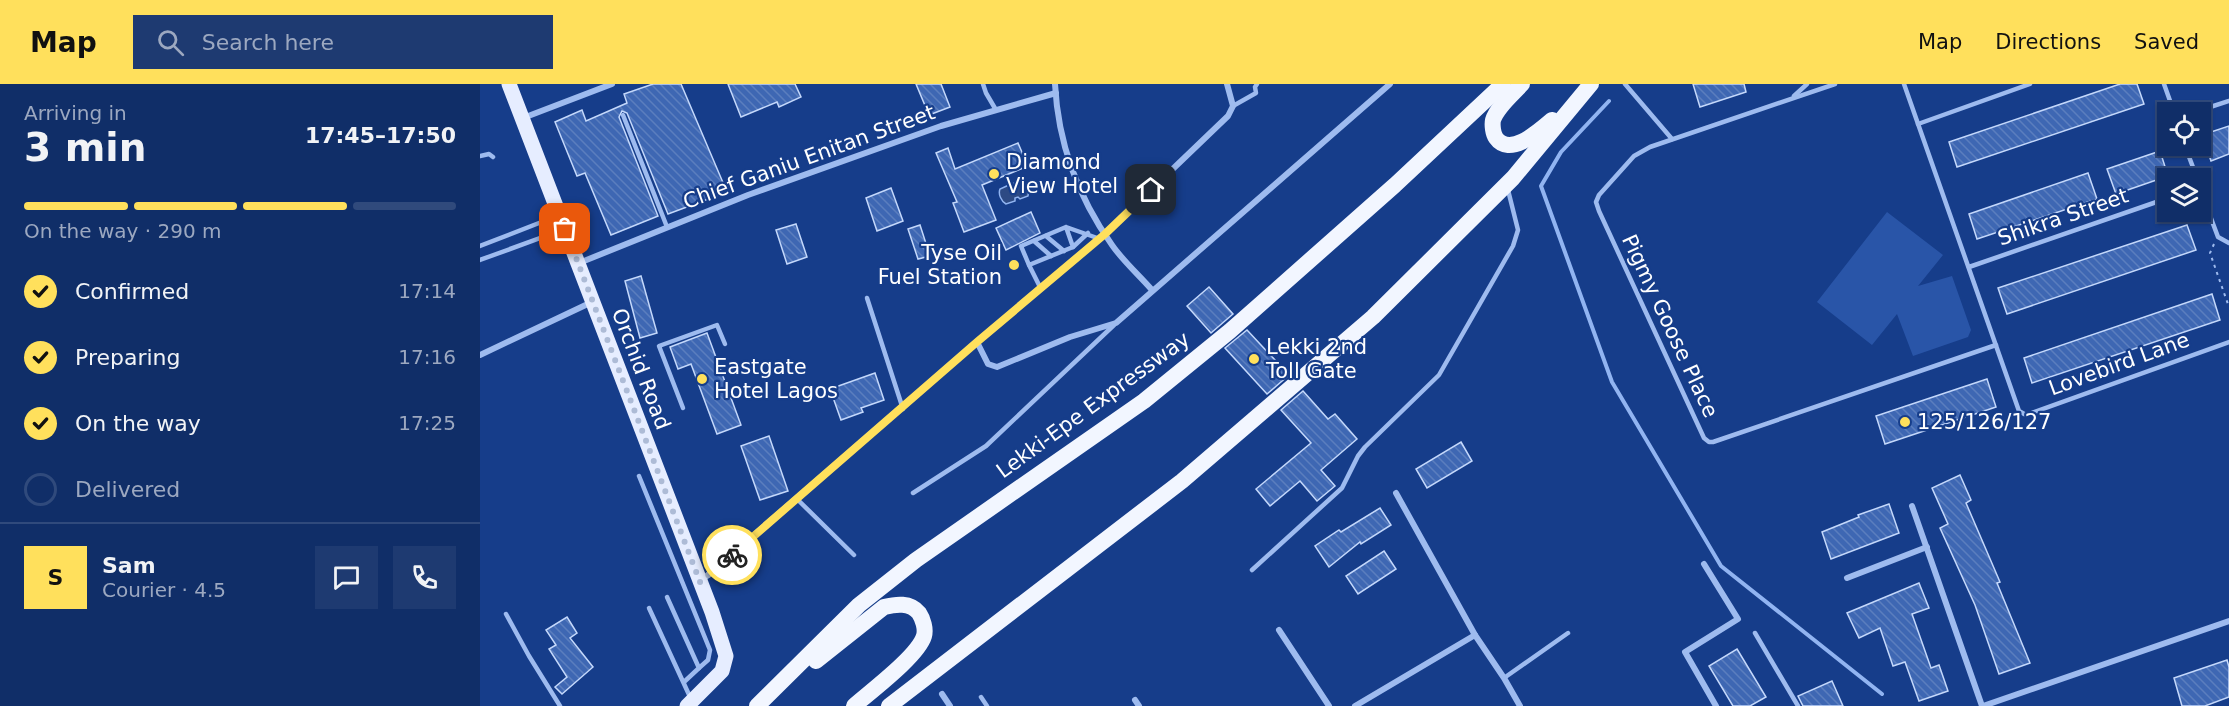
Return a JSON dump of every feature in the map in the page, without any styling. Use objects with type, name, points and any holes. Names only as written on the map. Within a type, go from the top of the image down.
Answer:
[{"type":"highway","name":"Lekki-Epe Expressway","points":[[759,704],[860,605],[916,560],[1144,401],[1230,331],[1395,185],[1503,84]]},
{"type":"highway","points":[[1522,84],[1501,107],[1493,120],[1493,132],[1496,139],[1503,144],[1512,145],[1523,141],[1586,90]]},
{"type":"highway","points":[[898,703],[1182,481],[1373,316],[1507,184],[1586,90]]},
{"type":"highway","points":[[759,704],[884,607],[896,604],[908,606],[918,612],[924,623],[925,634],[921,643],[903,663],[854,706]]},
{"type":"main road","name":"Orchid Road","points":[[509,84],[700,582],[726,656],[722,671],[689,704]]},
{"type":"street","points":[[522,119],[612,84]]},
{"type":"street","points":[[1055,84],[1065,151],[1089,210],[1103,236],[1152,290]]},
{"type":"street","points":[[700,582],[1103,236],[1228,116],[1233,106],[1227,84]]},
{"type":"street","points":[[977,342],[988,364],[997,367],[1070,337],[1116,323],[1390,84]]},
{"type":"street","name":"Chief Ganiu Enitan Street","points":[[578,263],[748,195],[941,126],[1056,93]]},
{"type":"street","points":[[480,355],[592,301]]},
{"type":"street","points":[[1396,493],[1475,635],[1520,706]]},
{"type":"street","points":[[1912,506],[1982,706],[2229,621]]},
{"type":"street","points":[[1847,578],[1927,547]]},
{"type":"street","points":[[1704,564],[1738,619],[1685,652],[1716,706]]},
{"type":"street","points":[[1279,630],[1329,706]]},
{"type":"street","points":[[1355,706],[1475,635]]},
{"type":"street","points":[[942,694],[950,706]]},
{"type":"lane","points":[[983,84],[996,110]]},
{"type":"lane","points":[[1233,106],[1256,93],[1257,84]]},
{"type":"lane","points":[[1625,84],[1672,139],[1835,84]]},
{"type":"lane","points":[[1792,98],[1807,84]]},
{"type":"lane","name":"Lovebird Lane","points":[[1904,84],[2019,411],[2026,414],[2229,342]]},
{"type":"lane","points":[[1918,124],[2030,84]]},
{"type":"lane","points":[[2164,84],[2170,102]]},
{"type":"lane","points":[[2211,107],[2229,101]]},
{"type":"lane","points":[[623,115],[668,227]]},
{"type":"lane","name":"Pigmy Goose Place","points":[[1672,139],[1634,156],[1599,195],[1596,202],[1704,438],[1709,442],[1996,345]]},
{"type":"lane","points":[[480,156],[489,154],[493,157]]},
{"type":"lane","points":[[1252,570],[1342,488],[1365,447],[1438,375],[1514,246],[1518,231],[1507,184]]},
{"type":"lane","name":"Shikra Street","points":[[1969,267],[2157,202]]},
{"type":"lane","points":[[2211,218],[2218,237],[2229,243]]},
{"type":"lane","points":[[480,246],[522,229],[562,222]]},
{"type":"lane","points":[[480,260],[527,243],[562,222]]},
{"type":"lane","points":[[1041,289],[1021,246],[1066,227],[1103,236]]},
{"type":"lane","points":[[1066,227],[1073,247]]},
{"type":"lane","points":[[522,229],[527,243]]},
{"type":"lane","points":[[1029,266],[1073,247],[1088,233]]},
{"type":"lane","points":[[1046,236],[1064,250]]},
{"type":"lane","points":[[1034,241],[1051,256]]},
{"type":"lane","points":[[490,242],[495,254]]},
{"type":"lane","points":[[867,298],[903,409]]},
{"type":"lane","points":[[913,493],[986,446],[1116,323]]},
{"type":"lane","points":[[684,408],[659,346],[717,325],[725,344]]},
{"type":"lane","points":[[639,476],[710,650],[708,660],[684,682]]},
{"type":"lane","points":[[797,499],[854,555]]},
{"type":"lane","points":[[667,597],[699,668]]},
{"type":"lane","points":[[649,608],[684,682],[689,704]]},
{"type":"lane","points":[[506,614],[560,706]]},
{"type":"lane","points":[[1504,678],[1568,633]]},
{"type":"lane","points":[[1755,633],[1798,706]]},
{"type":"lane","points":[[981,697],[987,706]]},
{"type":"path","points":[[2218,237],[2210,253],[2229,307]]},
{"type":"shaded area","points":[[1022,180],[1027,187],[1028,196],[1015,198],[1015,201],[1006,204],[1000,197],[1000,189],[1009,185],[1014,186],[1014,183]]},
{"type":"shaded area","points":[[1887,212],[1943,255],[1918,286],[1952,276],[1971,330],[1968,337],[1913,356],[1897,314],[1872,345],[1817,302]]},
{"type":"building","points":[[653,84],[681,84],[727,192],[668,214],[627,113],[622,111],[619,117],[658,216],[611,235],[585,173],[577,176],[555,122],[582,110],[586,121],[627,103],[624,94]]},
{"type":"building","points":[[728,84],[795,84],[801,97],[779,107],[777,102],[741,117]]},
{"type":"building","points":[[916,84],[941,84],[950,107],[929,115]]},
{"type":"building","points":[[1693,84],[1744,84],[1746,92],[1700,107]]},
{"type":"building","points":[[2120,84],[2137,84],[2144,104],[1957,167],[1949,142]]},
{"type":"building","points":[[2229,126],[2229,154],[2211,161],[2209,156],[2211,132]]},
{"type":"building","points":[[1018,143],[1028,166],[982,185],[996,220],[964,232],[953,203],[957,202],[936,153],[948,148],[955,169]]},
{"type":"building","points":[[2157,152],[2157,156],[2162,156],[2165,168],[2157,168],[2157,180],[2116,194],[2107,169]]},
{"type":"building","points":[[2088,173],[2097,199],[1977,239],[1969,214]]},
{"type":"building","points":[[891,188],[903,221],[877,231],[866,198]]},
{"type":"building","points":[[1031,212],[1040,233],[1006,250],[996,228]]},
{"type":"building","points":[[796,224],[807,257],[787,264],[776,230]]},
{"type":"building","points":[[920,225],[930,256],[918,259],[908,229]]},
{"type":"building","points":[[2187,225],[2196,250],[2007,314],[1998,288]]},
{"type":"building","points":[[641,276],[657,333],[640,338],[625,281]]},
{"type":"building","points":[[1209,287],[1233,314],[1211,333],[1187,306]]},
{"type":"building","points":[[2212,294],[2220,320],[2032,383],[2024,358]]},
{"type":"building","points":[[1247,330],[1289,375],[1267,394],[1225,348]]},
{"type":"building","points":[[707,333],[741,425],[717,434],[691,364],[678,369],[670,347]]},
{"type":"building","points":[[875,373],[884,400],[861,408],[863,412],[841,420],[830,389]]},
{"type":"building","points":[[1987,379],[1996,407],[1885,444],[1876,416]]},
{"type":"building","points":[[1303,391],[1328,419],[1335,414],[1357,439],[1321,470],[1335,486],[1317,501],[1300,481],[1270,506],[1256,489],[1311,443],[1281,410]]},
{"type":"building","points":[[769,436],[788,491],[760,500],[741,446]]},
{"type":"building","points":[[1461,442],[1472,461],[1427,488],[1416,469]]},
{"type":"building","points":[[1960,475],[1971,500],[1966,503],[2000,582],[1997,583],[2030,663],[1999,674],[1975,605],[1940,528],[1948,524],[1932,488]]},
{"type":"building","points":[[1889,504],[1899,533],[1831,559],[1822,532],[1859,517],[1858,515]]},
{"type":"building","points":[[1380,508],[1391,525],[1361,544],[1360,542],[1329,567],[1315,546]]},
{"type":"building","points":[[1384,551],[1396,569],[1358,594],[1346,576]]},
{"type":"building","points":[[1919,583],[1929,608],[1912,614],[1931,668],[1939,665],[1948,691],[1919,701],[1905,662],[1893,666],[1880,628],[1859,638],[1847,613]]},
{"type":"building","points":[[567,617],[577,633],[570,638],[593,667],[562,694],[555,687],[567,677],[549,649],[556,645],[546,630]]},
{"type":"building","points":[[1737,649],[1766,697],[1750,706],[1733,706],[1709,666]]},
{"type":"building","points":[[2227,660],[2229,697],[2205,706],[2182,706],[2174,678]]},
{"type":"building","points":[[1832,681],[1843,706],[1803,706],[1798,696]]},
{"type":"waterway","points":[[1609,101],[1561,152],[1541,186],[1612,382],[1721,566],[1882,694]]},
{"type":"way so far","points":[[565,229],[700,582],[732,555]]},
{"type":"place","name":"Diamond View Hotel","points":[[994,174]]},
{"type":"place","name":"Tyse Oil Fuel Station","points":[[1014,265]]},
{"type":"place","name":"Lekki 2nd Toll Gate","points":[[1254,359]]},
{"type":"place","name":"Eastgate Hotel Lagos","points":[[702,379]]},
{"type":"place","name":"125/126/127","points":[[1905,422]]},
{"type":"route","points":[[732,555],[1105,234],[1151,190]]}]
